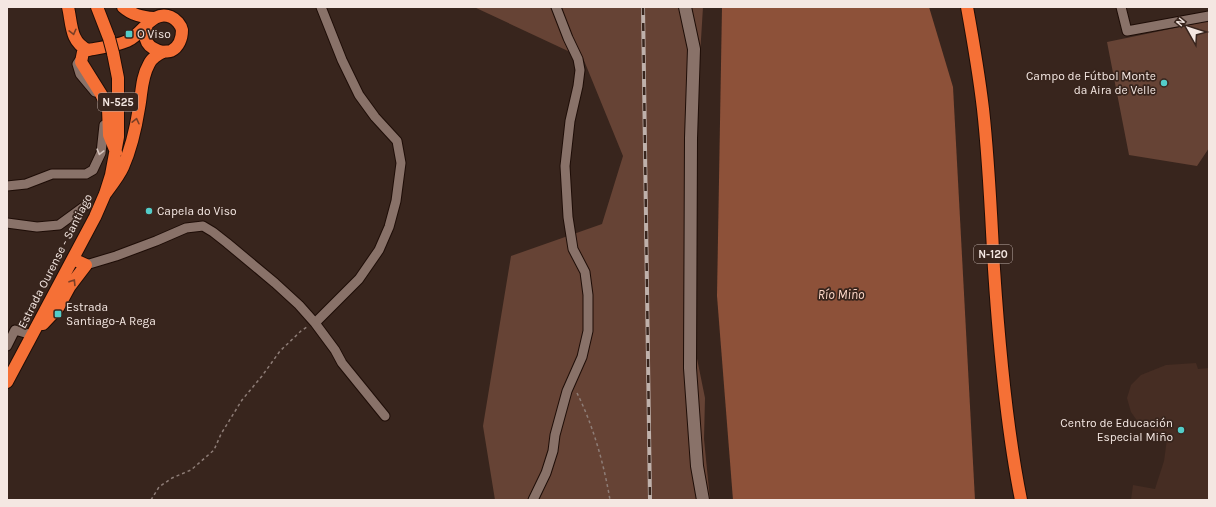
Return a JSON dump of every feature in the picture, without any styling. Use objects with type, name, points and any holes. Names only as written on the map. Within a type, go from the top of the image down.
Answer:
[{"type":"highway","points":[[68,7],[72,31],[76,42],[85,51]]},
{"type":"highway","name":"Estrada Ourense - Santiago","points":[[7,380],[74,259],[95,217],[111,175],[118,137],[118,78],[109,38],[97,7]]},
{"type":"highway","points":[[124,7],[136,15],[144,17],[163,15],[170,16],[176,20],[181,27],[182,36],[178,45],[172,51],[163,52],[154,50],[151,47],[140,43],[128,41]]},
{"type":"highway","name":"N-120","points":[[967,7],[983,108],[1003,379],[1015,471],[1021,500]]},
{"type":"highway","points":[[85,51],[128,41],[138,34],[155,16]]},
{"type":"highway","points":[[151,47],[146,40],[145,31],[155,16]]},
{"type":"highway","points":[[85,51],[81,62],[108,108],[110,135],[116,152]]},
{"type":"highway","points":[[105,194],[123,168],[139,108],[146,70],[150,62],[163,52]]},
{"type":"highway","points":[[32,335],[58,308],[70,286],[86,265],[74,259]]},
{"type":"street","points":[[314,323],[359,279],[379,250],[389,227],[396,201],[401,163],[397,141],[375,117],[359,95],[342,60],[320,7]]},
{"type":"street","points":[[533,500],[546,473],[553,452],[555,435],[567,391],[582,357],[588,332],[588,295],[585,272],[573,249],[568,217],[565,166],[570,121],[580,70],[578,59],[556,7]]},
{"type":"street","points":[[685,7],[694,49],[691,138],[690,368],[697,466],[702,500]]},
{"type":"street","points":[[1121,7],[1127,31],[1209,16]]},
{"type":"street","points":[[7,186],[26,184],[52,174],[86,174],[93,170],[101,153],[104,118],[102,104],[99,97],[80,74],[77,64],[85,51]]},
{"type":"street","points":[[7,224],[37,227],[59,225],[85,206]]},
{"type":"street","points":[[86,265],[116,256],[186,228],[202,226],[213,232],[227,243],[299,305],[335,350],[342,363],[385,416]]},
{"type":"street","points":[[7,346],[15,330],[32,335]]},
{"type":"path","points":[[151,500],[159,487],[172,478],[191,470],[214,450],[221,434],[242,400],[280,351],[301,331],[314,323]]},
{"type":"path","points":[[571,382],[585,410],[608,486],[610,500]]},
{"type":"shaded area","points":[[474,7],[703,7],[685,299],[705,398],[704,439],[710,500],[495,500],[483,426],[511,256],[602,224],[623,156],[583,58]]},
{"type":"shaded area","name":"Campo de Fútbol Monte da Aira de Velle","points":[[1209,21],[1209,148],[1197,166],[1129,155],[1107,42]]},
{"type":"shaded area","name":"Centro de Educación Especial Miño","points":[[1196,363],[1198,369],[1209,368],[1209,500],[1131,500],[1133,485],[1155,489],[1164,461],[1167,439],[1138,422],[1131,412],[1127,398],[1131,385],[1141,375],[1166,365]]},
{"type":"water","name":"Río Miño","points":[[722,7],[929,7],[953,87],[975,500],[733,500],[717,296]]},
{"type":"railway","points":[[643,7],[650,500]]},
{"type":"place","name":"O Viso","points":[[129,34]]},
{"type":"place","name":"Campo de Fútbol Monte da Aira de Velle","points":[[1164,83]]},
{"type":"place","name":"Capela do Viso","points":[[149,211]]},
{"type":"place","name":"Estrada Santiago-A Rega","points":[[58,314]]},
{"type":"place","name":"Centro de Educación Especial Miño","points":[[1181,430]]}]
